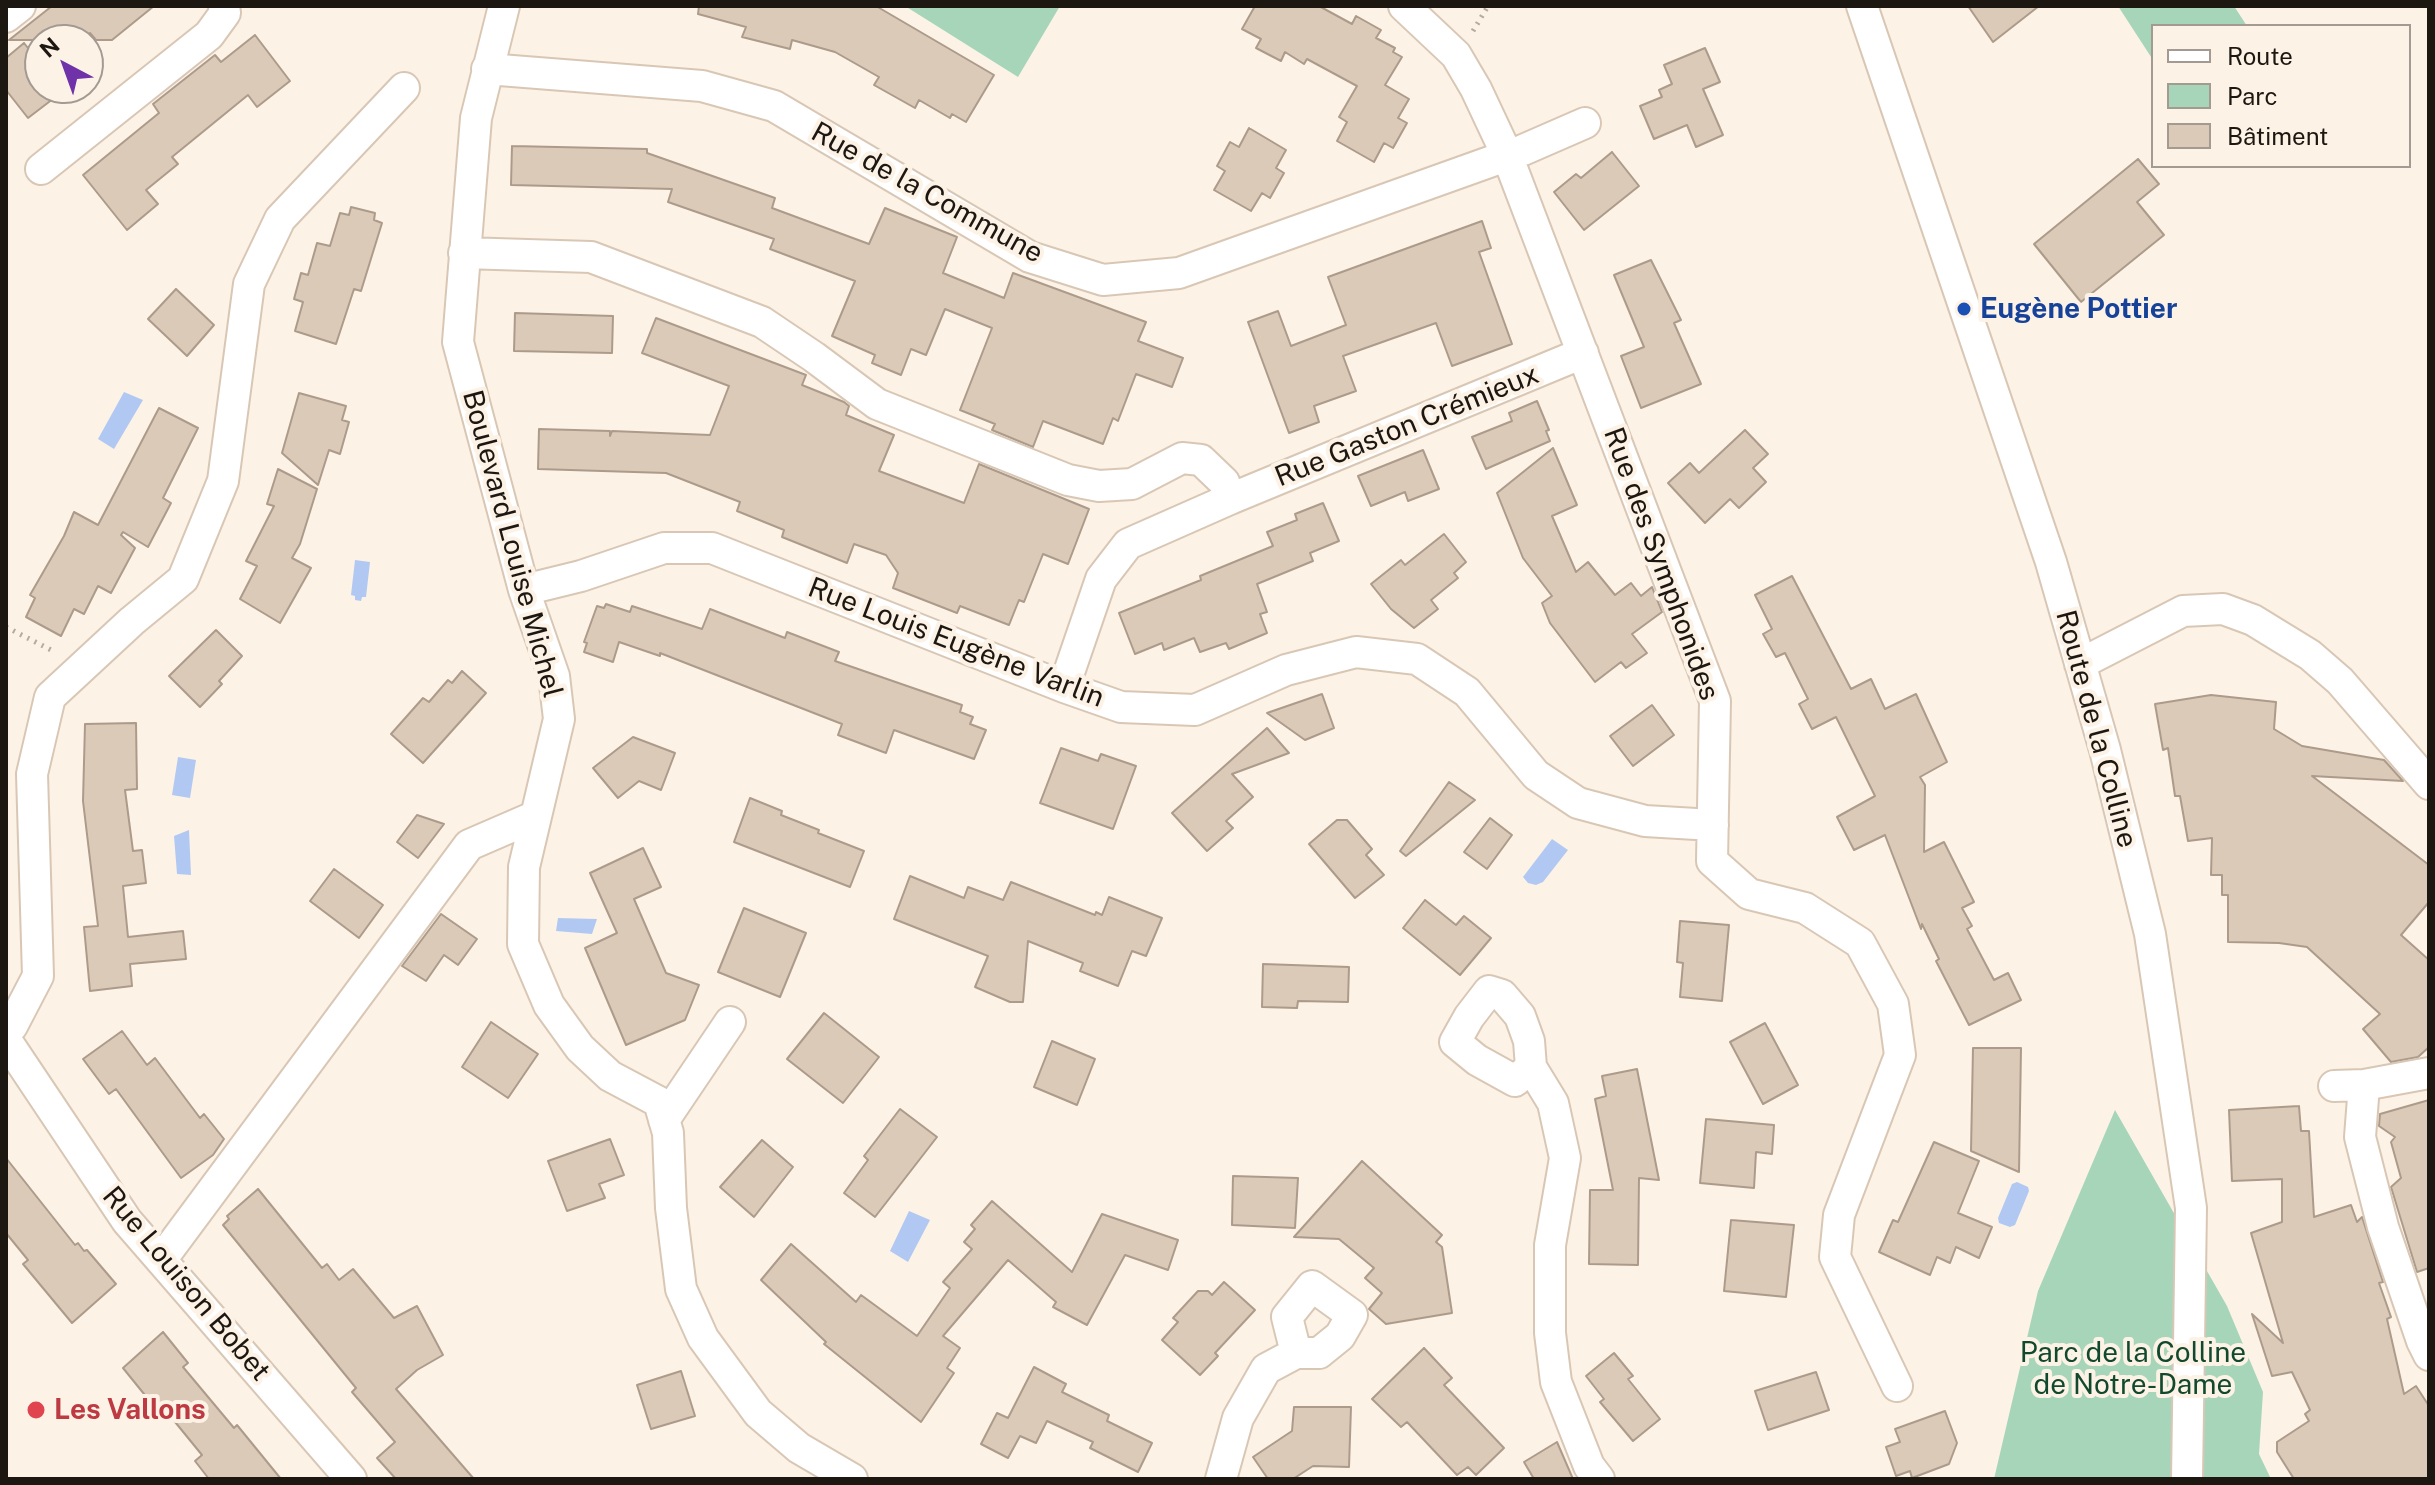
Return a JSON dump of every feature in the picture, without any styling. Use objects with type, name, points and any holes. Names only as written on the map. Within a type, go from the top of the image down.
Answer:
[{"type":"street","points":[[6,17],[20,6]]},
{"type":"street","points":[[41,169],[209,35],[225,13],[224,6]]},
{"type":"street","name":"Boulevard Louise Michel","points":[[504,6],[476,118],[458,342],[524,590],[554,676],[559,719],[524,867],[523,944],[549,1005],[580,1048],[610,1076],[659,1102],[664,1120]]},
{"type":"street","name":"Rue des Symphonides","points":[[1404,6],[1456,55],[1507,155],[1715,701],[1712,861],[1749,894],[1805,908],[1860,943],[1893,1004],[1900,1055],[1839,1215],[1835,1257],[1897,1386]]},
{"type":"street","name":"Route de la Colline","points":[[1862,6],[2051,562],[2105,750],[2150,934],[2191,1208],[2187,1479]]},
{"type":"street","name":"Rue de la Commune","points":[[487,69],[702,86],[774,106],[1030,257],[1103,280],[1179,273],[1507,155],[1585,123]]},
{"type":"street","points":[[6,1030],[12,1026],[38,976],[32,774],[50,697],[183,579],[223,481],[249,284],[280,219],[404,88]]},
{"type":"street","points":[[464,253],[591,257],[762,322],[877,404],[1068,480],[1099,486],[1132,484],[1182,458],[1201,460],[1224,482],[1230,499]]},
{"type":"street","name":"Rue Gaston Crémieux","points":[[1064,687],[1101,579],[1128,544],[1583,353]]},
{"type":"street","name":"Rue Louis Eugène Varlin","points":[[524,590],[581,576],[664,548],[712,548],[1121,707],[1195,710],[1286,670],[1356,652],[1417,659],[1467,692],[1536,775],[1578,803],[1645,821],[1713,825]]},
{"type":"street","points":[[2080,664],[2183,611],[2223,609],[2253,620],[2310,655],[2340,681],[2429,784]]},
{"type":"street","points":[[161,1260],[469,845],[536,816]]},
{"type":"street","points":[[730,1022],[664,1120],[668,1133],[671,1208],[681,1289],[703,1338],[758,1413],[799,1448],[852,1479]]},
{"type":"street","name":"Rue Louison Bobet","points":[[6,1040],[127,1221],[351,1479]]},
{"type":"street","points":[[1531,1067],[1553,1103],[1565,1158],[1550,1245],[1548,1294],[1556,1382],[1589,1466],[1599,1479]]},
{"type":"street","points":[[2429,1073],[2378,1085],[2349,1086],[2383,1227],[2429,1355]]},
{"type":"street","points":[[1221,1479],[1238,1418],[1266,1369],[1296,1353]]},
{"type":"path","points":[[6,627],[81,668]]},
{"type":"green space","points":[[905,6],[1060,6],[1018,77]]},
{"type":"green space","points":[[2118,6],[2234,6],[2246,24],[2151,24],[2151,57]]},
{"type":"green space","name":"Parc de la Colline de Notre-Dame","points":[[2115,1110],[2227,1306],[2263,1392],[2259,1454],[2271,1479],[1994,1479],[2038,1291]]},
{"type":"water","points":[[124,392],[143,400],[114,449],[98,439]]},
{"type":"water","points":[[355,560],[370,562],[366,597],[362,597],[361,601],[351,595]]},
{"type":"water","points":[[178,757],[196,760],[190,798],[172,795]]},
{"type":"water","points":[[189,830],[191,875],[177,874],[174,836]]},
{"type":"water","points":[[1552,839],[1568,850],[1543,882],[1536,885],[1528,883],[1523,877]]},
{"type":"water","points":[[558,918],[597,919],[592,934],[556,931]]},
{"type":"water","points":[[2017,1182],[2028,1187],[2029,1191],[2015,1225],[2010,1227],[1999,1223],[1998,1218],[2012,1184]]},
{"type":"water","points":[[909,1211],[930,1220],[908,1262],[890,1251]]},
{"type":"building","points":[[52,6],[154,6],[112,40],[104,40],[104,24],[29,24]]},
{"type":"building","points":[[699,6],[876,6],[994,75],[966,122],[952,114],[950,118],[919,100],[915,108],[874,85],[879,77],[835,52],[792,40],[790,49],[742,37],[746,27],[698,14]]},
{"type":"building","points":[[1255,6],[1319,6],[1352,24],[1356,16],[1381,30],[1376,38],[1395,48],[1393,52],[1402,57],[1385,85],[1409,99],[1398,118],[1407,123],[1393,148],[1384,143],[1374,162],[1337,141],[1347,122],[1339,117],[1357,86],[1307,59],[1304,64],[1285,52],[1281,61],[1256,48],[1261,39],[1242,29]]},
{"type":"building","points":[[1968,6],[2039,6],[1993,42]]},
{"type":"building","points":[[24,28],[24,40],[9,40]]},
{"type":"building","points":[[255,35],[290,81],[257,107],[248,95],[172,157],[178,164],[146,190],[158,204],[127,230],[83,175],[159,113],[153,104],[215,55],[221,62]]},
{"type":"building","points":[[24,43],[24,104],[46,104],[28,118],[6,90],[6,58]]},
{"type":"building","points":[[1705,48],[1720,82],[1703,89],[1723,135],[1696,147],[1687,125],[1654,139],[1640,106],[1662,97],[1659,90],[1672,84],[1664,65]]},
{"type":"building","points":[[1249,128],[1286,150],[1276,168],[1284,173],[1270,198],[1262,193],[1251,211],[1214,190],[1225,171],[1217,166],[1230,142],[1239,147]]},
{"type":"building","points":[[512,146],[647,149],[647,153],[775,198],[772,208],[869,244],[885,208],[957,237],[943,273],[1004,298],[1013,273],[1146,322],[1138,341],[1183,358],[1172,387],[1136,374],[1118,421],[1113,418],[1103,444],[1043,421],[1033,447],[992,430],[995,424],[960,410],[992,328],[945,309],[926,355],[911,349],[901,375],[872,363],[875,355],[832,336],[855,281],[770,249],[774,239],[668,202],[672,189],[511,185]]},
{"type":"building","points":[[1612,152],[1639,186],[1584,230],[1554,192],[1576,174],[1581,178]]},
{"type":"building","points":[[2138,159],[2159,184],[2137,202],[2164,235],[2081,302],[2034,244]]},
{"type":"building","points":[[351,207],[375,213],[374,220],[382,223],[361,291],[354,289],[336,344],[295,331],[303,302],[294,299],[301,273],[308,275],[317,243],[330,246],[340,213],[349,215]]},
{"type":"building","points":[[1482,221],[1491,248],[1479,252],[1512,344],[1452,366],[1436,323],[1343,356],[1356,391],[1314,406],[1319,422],[1289,433],[1248,322],[1278,311],[1291,346],[1346,325],[1328,277]]},
{"type":"building","points":[[1651,260],[1681,320],[1674,323],[1701,384],[1641,408],[1621,356],[1644,347],[1614,275]]},
{"type":"building","points":[[176,289],[214,325],[187,356],[148,319]]},
{"type":"building","points":[[515,313],[613,316],[612,353],[514,351]]},
{"type":"building","points":[[656,318],[806,375],[802,385],[844,402],[849,406],[846,415],[894,435],[879,471],[964,503],[979,464],[1089,509],[1068,564],[1043,554],[1024,602],[1019,600],[1009,625],[960,606],[957,613],[893,588],[898,573],[886,555],[854,544],[847,563],[782,537],[784,530],[737,511],[740,502],[666,473],[538,469],[539,429],[610,431],[610,436],[612,431],[710,435],[729,386],[642,353]]},
{"type":"building","points":[[299,393],[346,406],[342,420],[349,422],[340,454],[329,450],[318,485],[282,453]]},
{"type":"building","points":[[1537,401],[1549,430],[1546,431],[1550,441],[1486,469],[1472,437],[1512,421],[1509,413]]},
{"type":"building","points":[[159,408],[198,428],[163,498],[171,503],[148,547],[123,532],[121,535],[135,548],[111,593],[98,586],[84,614],[74,609],[61,636],[26,617],[35,598],[30,595],[64,536],[74,512],[98,525]]},
{"type":"building","points":[[1745,430],[1768,454],[1753,468],[1766,482],[1739,508],[1730,499],[1705,523],[1668,483],[1690,463],[1699,473]]},
{"type":"building","points":[[1553,448],[1577,505],[1552,516],[1576,572],[1588,562],[1615,595],[1631,583],[1641,596],[1652,587],[1662,612],[1632,634],[1647,653],[1626,668],[1621,662],[1595,682],[1550,623],[1542,603],[1552,596],[1523,558],[1497,493]]},
{"type":"building","points":[[1423,450],[1439,489],[1408,501],[1405,492],[1371,506],[1358,476]]},
{"type":"building","points":[[278,469],[317,489],[300,544],[292,558],[311,568],[280,623],[240,599],[257,566],[246,561],[274,506],[267,504]]},
{"type":"building","points":[[1323,503],[1339,541],[1310,553],[1313,561],[1257,584],[1267,612],[1260,614],[1267,633],[1229,649],[1226,643],[1200,652],[1194,638],[1164,650],[1162,643],[1135,654],[1119,613],[1201,580],[1200,576],[1273,546],[1267,532],[1297,520],[1295,514]]},
{"type":"building","points":[[1444,534],[1466,562],[1454,573],[1458,578],[1431,600],[1438,609],[1414,628],[1391,609],[1371,584],[1401,560],[1405,565]]},
{"type":"building","points":[[1792,576],[1851,689],[1871,679],[1885,709],[1916,694],[1947,762],[1920,777],[1925,785],[1924,852],[1944,842],[1974,902],[1962,908],[1972,926],[1967,929],[1994,980],[2008,973],[2021,1000],[1969,1025],[1936,961],[1939,959],[1922,924],[1921,929],[1885,835],[1854,850],[1837,817],[1875,796],[1836,717],[1812,729],[1799,704],[1808,699],[1785,653],[1776,657],[1763,634],[1772,629],[1755,595]]},
{"type":"building","points":[[606,604],[630,612],[632,606],[702,629],[710,609],[785,638],[787,632],[839,652],[835,661],[962,705],[960,712],[973,717],[970,724],[986,730],[974,759],[894,730],[886,753],[838,735],[842,724],[660,653],[660,656],[619,642],[613,662],[584,652],[587,643],[584,642],[597,606],[604,608]]},
{"type":"building","points":[[216,630],[242,656],[200,707],[169,676]]},
{"type":"building","points":[[462,671],[486,693],[423,763],[391,734],[423,698],[429,702],[448,680],[452,683]]},
{"type":"building","points":[[1322,694],[1334,728],[1305,740],[1267,713]]},
{"type":"building","points":[[2211,695],[2276,702],[2274,729],[2302,746],[2384,760],[2403,781],[2312,776],[2429,865],[2429,902],[2401,935],[2429,960],[2429,1047],[2418,1057],[2391,1062],[2363,1029],[2380,1014],[2307,947],[2228,942],[2228,895],[2222,895],[2222,875],[2211,875],[2212,838],[2188,841],[2180,796],[2175,796],[2168,748],[2163,750],[2155,704]]},
{"type":"building","points":[[1652,705],[1674,735],[1633,766],[1610,736]]},
{"type":"building","points":[[136,723],[137,789],[125,790],[133,851],[142,850],[146,883],[123,886],[128,937],[183,931],[186,959],[130,964],[132,986],[90,991],[84,927],[98,926],[83,801],[85,724]]},
{"type":"building","points":[[1267,728],[1289,753],[1232,774],[1253,797],[1226,821],[1233,828],[1207,851],[1172,813]]},
{"type":"building","points":[[633,737],[675,753],[661,790],[639,781],[618,798],[593,768]]},
{"type":"building","points":[[1061,748],[1098,761],[1101,754],[1136,766],[1113,829],[1040,803]]},
{"type":"building","points":[[1449,782],[1475,800],[1406,856],[1400,851]]},
{"type":"building","points":[[750,798],[819,830],[818,833],[864,851],[850,887],[734,842]]},
{"type":"building","points":[[417,815],[444,824],[418,858],[397,842]]},
{"type":"building","points":[[1490,818],[1512,835],[1487,869],[1464,852]]},
{"type":"building","points":[[1337,820],[1347,820],[1372,849],[1366,855],[1384,875],[1355,898],[1309,844]]},
{"type":"building","points":[[643,848],[661,887],[634,899],[666,973],[699,985],[685,1020],[626,1045],[585,948],[617,933],[590,873]]},
{"type":"building","points":[[334,869],[383,905],[359,938],[310,901]]},
{"type":"building","points":[[910,876],[964,898],[968,887],[1003,900],[1011,882],[1095,915],[1096,912],[1102,915],[1109,897],[1162,918],[1146,956],[1132,951],[1118,986],[1080,971],[1083,963],[1028,941],[1023,1002],[1010,1002],[975,987],[988,956],[894,919]]},
{"type":"building","points":[[1425,900],[1456,925],[1464,916],[1491,938],[1460,975],[1403,928]]},
{"type":"building","points":[[744,908],[806,933],[780,997],[718,972]]},
{"type":"building","points":[[441,914],[477,939],[458,965],[444,955],[426,981],[402,966]]},
{"type":"building","points":[[1680,921],[1729,925],[1722,1001],[1680,997],[1683,963],[1677,962]]},
{"type":"building","points":[[1263,964],[1349,967],[1348,1002],[1298,1001],[1297,1008],[1262,1007]]},
{"type":"building","points":[[824,1013],[879,1057],[843,1103],[787,1059]]},
{"type":"building","points":[[491,1022],[538,1054],[508,1098],[462,1067]]},
{"type":"building","points":[[1765,1023],[1798,1085],[1763,1104],[1730,1042]]},
{"type":"building","points":[[122,1031],[147,1065],[155,1058],[200,1118],[204,1114],[224,1139],[213,1155],[181,1178],[116,1089],[109,1094],[83,1059]]},
{"type":"building","points":[[1052,1041],[1095,1059],[1077,1105],[1034,1087]]},
{"type":"building","points":[[1973,1048],[2021,1048],[2019,1172],[1971,1151]]},
{"type":"building","points":[[1637,1069],[1659,1180],[1639,1178],[1638,1265],[1589,1264],[1590,1190],[1613,1190],[1595,1099],[1606,1096],[1602,1076]]},
{"type":"building","points":[[2429,1100],[2429,1268],[2417,1272],[2391,1187],[2401,1178],[2391,1142],[2395,1137],[2379,1126],[2380,1114]]},
{"type":"building","points":[[2299,1106],[2301,1131],[2309,1131],[2314,1217],[2351,1205],[2357,1222],[2362,1217],[2383,1282],[2379,1283],[2391,1317],[2387,1319],[2404,1394],[2416,1386],[2429,1406],[2429,1479],[2294,1479],[2277,1452],[2277,1442],[2309,1421],[2305,1414],[2310,1410],[2292,1372],[2272,1376],[2252,1314],[2283,1343],[2251,1233],[2282,1222],[2282,1179],[2232,1181],[2229,1110]]},
{"type":"building","points":[[900,1109],[937,1137],[875,1217],[844,1193],[868,1160],[864,1156]]},
{"type":"building","points":[[1706,1119],[1774,1125],[1772,1154],[1756,1152],[1754,1188],[1700,1183]]},
{"type":"building","points":[[610,1139],[624,1175],[599,1184],[605,1198],[567,1211],[548,1161]]},
{"type":"building","points":[[762,1140],[793,1167],[754,1217],[720,1187]]},
{"type":"building","points":[[1934,1142],[1979,1161],[1958,1213],[1992,1227],[1979,1258],[1956,1247],[1950,1263],[1937,1257],[1930,1275],[1879,1252],[1893,1220],[1898,1222]]},
{"type":"building","points":[[6,1158],[75,1245],[78,1243],[84,1251],[87,1250],[116,1284],[72,1323],[23,1264],[28,1260],[6,1233]]},
{"type":"building","points":[[1362,1161],[1442,1235],[1436,1242],[1442,1247],[1452,1313],[1386,1324],[1369,1309],[1382,1293],[1365,1278],[1374,1268],[1339,1239],[1294,1237]]},
{"type":"building","points":[[1233,1176],[1298,1178],[1295,1228],[1232,1225]]},
{"type":"building","points":[[258,1189],[322,1268],[327,1264],[339,1280],[353,1269],[394,1318],[417,1306],[443,1355],[417,1370],[396,1389],[474,1479],[396,1479],[377,1458],[395,1442],[352,1392],[356,1388],[223,1225],[229,1219],[227,1216]]},
{"type":"building","points":[[992,1201],[1072,1272],[1102,1214],[1178,1240],[1168,1270],[1125,1255],[1087,1325],[1053,1307],[1056,1302],[1008,1260],[943,1336],[960,1348],[947,1368],[954,1373],[921,1422],[824,1344],[826,1342],[761,1280],[791,1244],[856,1302],[861,1295],[917,1336],[950,1288],[943,1282],[972,1249],[964,1242],[975,1229],[971,1225]]},
{"type":"building","points":[[1731,1220],[1794,1225],[1786,1297],[1724,1291]]},
{"type":"building","points":[[1224,1282],[1255,1310],[1215,1353],[1218,1356],[1200,1375],[1162,1340],[1178,1322],[1173,1318],[1198,1291],[1208,1291],[1212,1295]]},
{"type":"building","points":[[163,1332],[188,1363],[183,1367],[234,1428],[237,1425],[281,1479],[209,1479],[195,1461],[202,1455],[162,1406],[157,1410],[123,1368]]},
{"type":"building","points":[[1424,1348],[1452,1378],[1444,1385],[1504,1448],[1476,1475],[1468,1467],[1457,1475],[1407,1422],[1401,1427],[1372,1399]]},
{"type":"building","points":[[1614,1353],[1633,1376],[1628,1379],[1660,1419],[1633,1441],[1600,1402],[1604,1399],[1586,1376]]},
{"type":"building","points":[[1034,1367],[1066,1384],[1062,1392],[1109,1415],[1107,1421],[1152,1443],[1138,1472],[1090,1448],[1093,1442],[1047,1421],[1036,1443],[1020,1436],[1008,1458],[981,1444],[997,1413],[1008,1418]]},
{"type":"building","points":[[681,1371],[695,1416],[651,1429],[637,1385]]},
{"type":"building","points":[[1816,1372],[1829,1410],[1768,1430],[1755,1391]]},
{"type":"building","points":[[1294,1407],[1351,1407],[1349,1467],[1313,1466],[1293,1479],[1268,1479],[1253,1457],[1292,1431]]},
{"type":"building","points":[[1945,1411],[1957,1443],[1949,1464],[1912,1478],[1910,1471],[1896,1476],[1886,1447],[1900,1442],[1895,1429]]},
{"type":"building","points":[[1557,1442],[1573,1479],[1534,1479],[1524,1462]]},
{"type":"place","name":"Eugène Pottier","points":[[1964,309]]},
{"type":"place","name":"Les Vallons","points":[[36,1410]]}]
